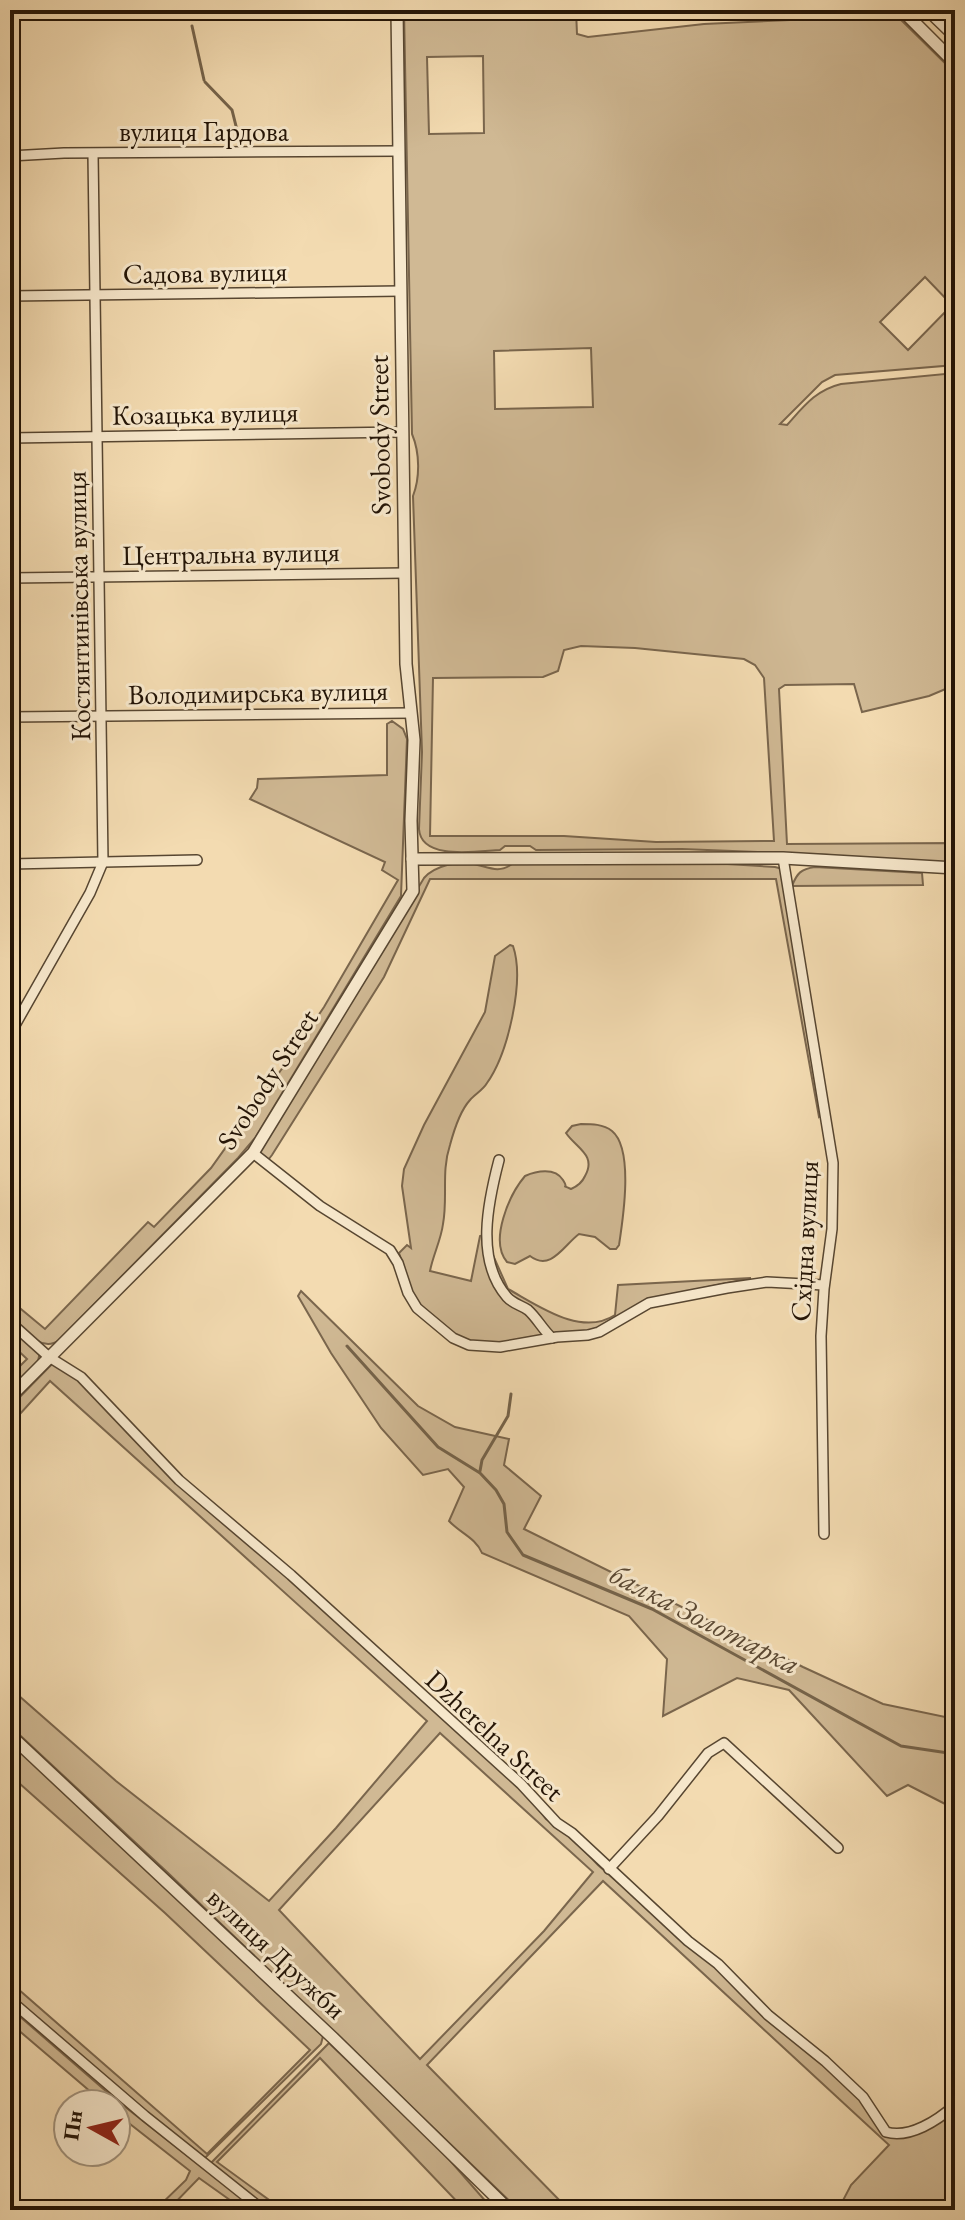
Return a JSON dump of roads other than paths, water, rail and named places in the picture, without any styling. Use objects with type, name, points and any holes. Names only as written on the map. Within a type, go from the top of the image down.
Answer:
[{"type":"street","points":[[101,12],[173,10]]},
{"type":"street","points":[[277,10],[397,11]]},
{"type":"street","points":[[902,10],[955,63]]},
{"type":"street","points":[[928,10],[955,36]]},
{"type":"street","name":"Svobody Street","points":[[10,1397],[253,1153],[413,891],[414,753],[406,664],[397,11]]},
{"type":"street","name":"вулиця Гардова","points":[[10,156],[399,151]]},
{"type":"street","name":"Костянтинівська вулиця","points":[[10,1034],[90,893],[103,862],[93,154]]},
{"type":"street","name":"Садова вулиця","points":[[10,296],[401,291]]},
{"type":"street","name":"Козацька вулиця","points":[[10,438],[402,432]]},
{"type":"street","name":"Центральна вулиця","points":[[10,578],[405,573]]},
{"type":"street","name":"Володимирська вулиця","points":[[10,717],[411,713]]},
{"type":"street","points":[[412,859],[783,858],[955,868]]},
{"type":"street","name":"Східна вулиця","points":[[783,858],[833,1163],[832,1229],[824,1285],[821,1375],[824,1534]]},
{"type":"street","points":[[10,864],[197,860]]},
{"type":"street","points":[[253,1153],[320,1206],[390,1250],[417,1308],[453,1338],[469,1345],[490,1347],[599,1332],[659,1299],[767,1282],[824,1285]]},
{"type":"street","points":[[499,1160],[487,1231],[492,1270],[505,1295],[531,1313],[552,1338]]},
{"type":"street","name":"Dzherelna Street","points":[[10,1322],[49,1357],[81,1377],[179,1480],[291,1575],[505,1769],[557,1823],[572,1833],[688,1941],[718,1964],[768,2015],[835,2070],[863,2097],[886,2132],[898,2134],[938,2120],[955,2105]]},
{"type":"street","name":"вулиця Дружби","points":[[10,1735],[332,2037],[509,2210]]},
{"type":"street","points":[[609,1869],[658,1816],[708,1753],[724,1743],[838,1848]]},
{"type":"street","points":[[10,2000],[145,2116],[263,2210]]},
{"type":"waterway","points":[[192,26],[204,80]]},
{"type":"waterway","points":[[205,82],[232,110],[241,146]]},
{"type":"waterway","name":"балка Золотарка","points":[[347,1346],[438,1447],[480,1473],[496,1490],[504,1504],[507,1532],[523,1555],[652,1609],[901,1746],[955,1754]]},
{"type":"waterway","name":"балка Золотарка","points":[[480,1471],[482,1460],[508,1416],[511,1394]]}]
